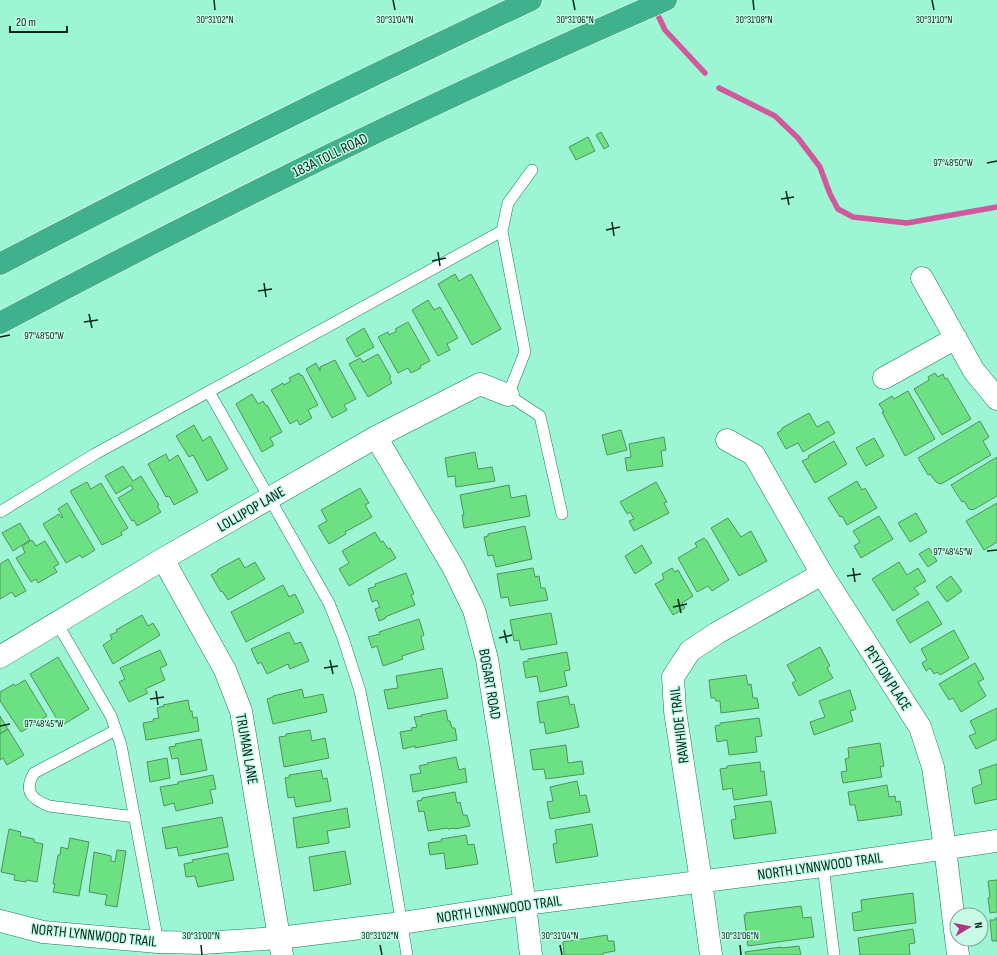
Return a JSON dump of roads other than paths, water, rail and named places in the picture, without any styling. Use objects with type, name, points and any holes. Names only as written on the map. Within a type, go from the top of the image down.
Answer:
[{"type":"highway","points":[[0,264],[411,56],[532,0]]},
{"type":"highway","name":"183A TOLL ROAD","points":[[0,323],[214,212],[372,134],[585,35],[666,0]]},
{"type":"street","points":[[922,278],[974,371],[997,399]]},
{"type":"street","points":[[884,378],[956,338]]},
{"type":"street","name":"LOLLIPOP LANE","points":[[0,657],[163,559],[376,437],[480,384],[508,395]]},
{"type":"street","name":"BOGART ROAD","points":[[376,437],[453,567],[474,610],[487,660],[525,904],[531,955]]},
{"type":"street","name":"PEYTON PLACE","points":[[727,440],[754,455],[822,574],[920,727],[933,767],[945,848],[958,955]]},
{"type":"street","name":"TRUMAN LANE","points":[[163,559],[225,670],[241,711],[281,946]]},
{"type":"street","name":"RAWHIDE TRAIL","points":[[711,955],[675,711],[674,677],[690,651],[717,633],[822,574]]},
{"type":"street","name":"NORTH LYNNWOOD TRAIL","points":[[0,921],[43,932],[158,942],[281,946],[402,923],[525,904],[823,866],[997,841]]},
{"type":"lane","points":[[532,170],[508,203],[502,231],[525,352],[508,395],[540,416],[562,514]]},
{"type":"lane","points":[[0,512],[95,454],[502,231]]},
{"type":"lane","points":[[209,392],[329,603],[344,638],[360,691],[376,771],[407,955]]},
{"type":"lane","points":[[57,622],[111,716],[121,745],[158,942]]},
{"type":"lane","points":[[116,730],[34,774],[29,788],[30,793],[37,801],[49,806],[135,817]]},
{"type":"lane","points":[[823,866],[834,955]]},
{"type":"waterway","points":[[655,9],[665,30],[705,73]]},
{"type":"waterway","points":[[719,88],[775,116],[798,138],[820,167],[830,194],[838,209],[853,217],[907,223],[997,207]]}]
